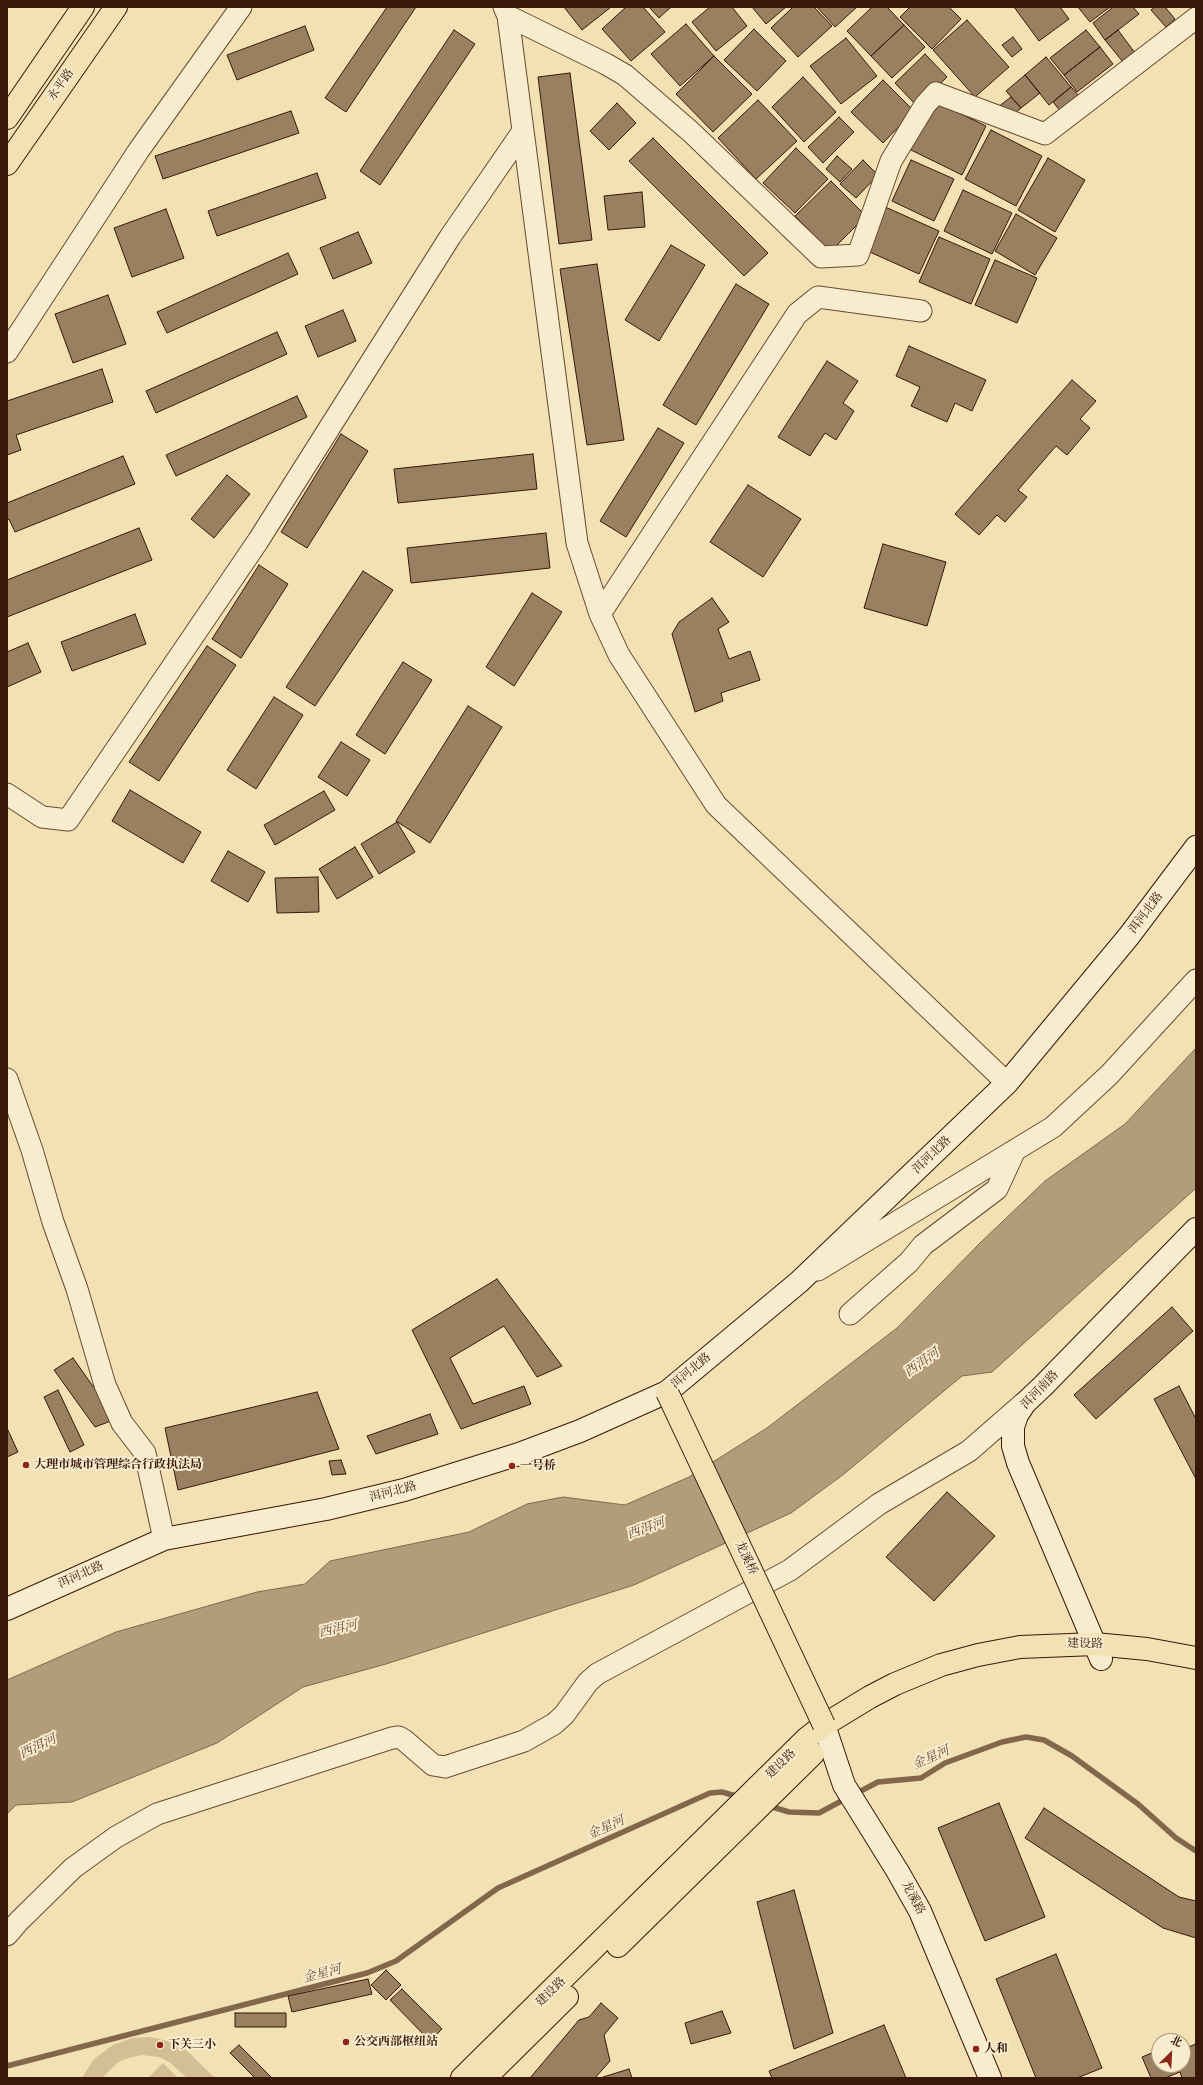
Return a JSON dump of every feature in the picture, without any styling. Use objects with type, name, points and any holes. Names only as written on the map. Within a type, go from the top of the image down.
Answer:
[{"type":"main road","points":[[7,118],[83,7]]},
{"type":"main road","name":"永平路","points":[[7,164],[116,7]]},
{"type":"main road","name":"龙溪桥","points":[[667,1392],[827,1732]]},
{"type":"main road","name":"建设路","points":[[462,2078],[570,1973],[758,1798],[806,1740],[827,1732],[895,1684],[959,1660],[1020,1647],[1067,1643],[1145,1663],[1196,1673]]},
{"type":"main road","name":"建设路","points":[[1098,1651],[1147,1649],[1196,1658]]},
{"type":"main road","name":"建设路","points":[[485,2078],[732,1823]]},
{"type":"street","points":[[7,352],[139,150],[241,7]]},
{"type":"street","points":[[506,11],[625,75],[691,132],[821,257],[858,255],[892,161],[925,105],[936,93],[1045,134],[1196,18]]},
{"type":"street","points":[[506,11],[577,543],[600,614],[619,655],[716,805],[1007,1083]]},
{"type":"street","points":[[7,794],[42,817],[68,820],[258,541],[450,237],[523,131]]},
{"type":"street","points":[[600,614],[797,314],[818,297],[921,311]]},
{"type":"street","name":"洱河北路","points":[[7,1609],[164,1539],[326,1509],[404,1490],[519,1454],[580,1431],[667,1392],[799,1282],[1007,1083],[1129,936],[1196,847]]},
{"type":"street","points":[[799,1282],[1053,1127],[1103,1080],[1196,980]]},
{"type":"street","points":[[7,1078],[32,1150],[53,1222],[77,1289],[104,1385],[122,1423],[145,1453],[164,1539]]},
{"type":"street","points":[[850,1314],[909,1262],[923,1245],[998,1189],[1015,1150]]},
{"type":"street","name":"洱河南路","points":[[1098,1651],[1014,1452],[1013,1427],[1017,1415],[1025,1403],[1196,1229]]},
{"type":"street","points":[[7,1935],[19,1921],[73,1868],[116,1837],[157,1814],[392,1738],[399,1737],[433,1765],[445,1767],[524,1740],[554,1724],[564,1715],[588,1682],[597,1674],[790,1570],[879,1504],[969,1451],[1025,1403]]},
{"type":"street","name":"龙溪路","points":[[827,1732],[844,1784],[920,1911],[990,2078]]},
{"type":"shaded area","points":[[150,2037],[168,2041],[185,2049],[215,2078],[187,2078],[169,2062],[159,2057],[141,2055],[125,2059],[117,2063],[102,2078],[82,2078],[94,2059],[113,2045],[132,2038]]},
{"type":"shaded area","points":[[163,2063],[178,2078],[148,2078]]},
{"type":"water","name":"西洱河","points":[[1196,1048],[1196,1188],[992,1372],[962,1376],[844,1474],[791,1513],[634,1585],[386,1664],[303,1687],[217,1743],[72,1802],[16,1805],[7,1814],[7,1680],[116,1632],[257,1592],[305,1584],[330,1561],[469,1532],[527,1504],[563,1497],[625,1505],[689,1477],[767,1428],[897,1328],[980,1243],[1045,1181],[1125,1124]]},
{"type":"building","points":[[387,7],[416,7],[346,112],[325,98]]},
{"type":"building","points":[[564,7],[611,7],[582,30]]},
{"type":"building","points":[[626,7],[643,7],[665,32],[631,61],[602,29]]},
{"type":"building","points":[[649,7],[671,7],[659,18]]},
{"type":"building","points":[[710,7],[732,7],[747,26],[716,51],[692,22]]},
{"type":"building","points":[[752,7],[786,7],[766,24]]},
{"type":"building","points":[[793,7],[814,7],[832,26],[798,57],[771,28]]},
{"type":"building","points":[[817,7],[857,7],[835,27]]},
{"type":"building","points":[[872,7],[887,7],[904,25],[871,56],[847,31]]},
{"type":"building","points":[[910,7],[949,7],[961,19],[932,49],[900,17]]},
{"type":"building","points":[[1014,7],[1060,7],[1069,19],[1039,41]]},
{"type":"building","points":[[1078,7],[1110,7],[1090,22]]},
{"type":"building","points":[[1113,7],[1133,7],[1139,14],[1105,40],[1093,23]]},
{"type":"building","points":[[1155,7],[1165,7],[1175,19],[1166,27],[1151,10]]},
{"type":"building","points":[[967,20],[1009,67],[975,97],[933,50]]},
{"type":"building","points":[[686,24],[714,56],[680,86],[651,54]]},
{"type":"building","points":[[904,25],[925,47],[892,78],[871,56]]},
{"type":"building","points":[[305,26],[314,50],[237,80],[227,55]]},
{"type":"building","points":[[754,29],[786,61],[757,91],[724,60]]},
{"type":"building","points":[[454,30],[475,44],[380,185],[360,171]]},
{"type":"building","points":[[1086,30],[1100,47],[1064,75],[1050,58]]},
{"type":"building","points":[[1118,30],[1135,53],[1123,62],[1105,40]]},
{"type":"building","points":[[1013,37],[1022,49],[1012,57],[1002,45]]},
{"type":"building","points":[[846,38],[877,76],[841,104],[810,66]]},
{"type":"building","points":[[1100,47],[1113,64],[1077,92],[1064,75]]},
{"type":"building","points":[[925,54],[947,77],[917,106],[895,83]]},
{"type":"building","points":[[714,56],[752,94],[713,132],[676,94]]},
{"type":"building","points":[[1046,57],[1071,87],[1049,105],[1025,75]]},
{"type":"building","points":[[570,73],[592,240],[559,244],[538,77]]},
{"type":"building","points":[[1025,75],[1040,93],[1021,108],[1006,91]]},
{"type":"building","points":[[803,77],[836,112],[804,142],[772,107]]},
{"type":"building","points":[[883,80],[914,111],[883,143],[851,112]]},
{"type":"building","points":[[1071,87],[1080,97],[1061,112],[1053,102]]},
{"type":"building","points":[[1011,97],[1021,108],[1008,119],[998,107]]},
{"type":"building","points":[[758,100],[797,141],[756,179],[718,138]]},
{"type":"building","points":[[932,100],[986,126],[962,175],[909,149]]},
{"type":"building","points":[[617,103],[636,123],[609,150],[590,131]]},
{"type":"building","points":[[291,111],[299,133],[163,179],[155,156]]},
{"type":"building","points":[[839,117],[854,132],[823,163],[808,147]]},
{"type":"building","points":[[991,130],[1042,156],[1016,206],[965,179]]},
{"type":"building","points":[[653,138],[768,253],[744,276],[629,161]]},
{"type":"building","points":[[796,148],[828,179],[795,213],[763,183]]},
{"type":"building","points":[[837,156],[852,169],[840,182],[826,169]]},
{"type":"building","points":[[1048,158],[1085,180],[1055,232],[1018,210]]},
{"type":"building","points":[[863,160],[878,175],[856,198],[840,184]]},
{"type":"building","points":[[911,160],[954,179],[934,221],[892,201]]},
{"type":"building","points":[[317,173],[326,198],[217,236],[208,211]]},
{"type":"building","points":[[831,181],[866,216],[830,252],[795,216]]},
{"type":"building","points":[[963,190],[1012,213],[992,254],[944,231]]},
{"type":"building","points":[[642,192],[645,227],[608,230],[604,196]]},
{"type":"building","points":[[883,206],[939,231],[919,274],[863,249]]},
{"type":"building","points":[[166,209],[184,258],[132,277],[114,228]]},
{"type":"building","points":[[1016,214],[1057,238],[1035,275],[995,251]]},
{"type":"building","points":[[358,232],[372,263],[333,279],[320,248]]},
{"type":"building","points":[[939,237],[990,259],[971,304],[919,282]]},
{"type":"building","points":[[671,245],[705,265],[659,341],[625,320]]},
{"type":"building","points":[[288,253],[298,274],[167,333],[157,312]]},
{"type":"building","points":[[995,260],[1037,278],[1017,323],[975,305]]},
{"type":"building","points":[[597,264],[624,440],[587,445],[560,269]]},
{"type":"building","points":[[736,284],[769,304],[696,425],[663,405]]},
{"type":"building","points":[[108,295],[126,344],[73,363],[55,314]]},
{"type":"building","points":[[343,310],[356,341],[318,357],[305,326]]},
{"type":"building","points":[[277,332],[287,354],[156,413],[146,391]]},
{"type":"building","points":[[909,346],[986,380],[972,411],[955,403],[947,422],[911,406],[920,387],[896,376]]},
{"type":"building","points":[[827,361],[858,381],[843,403],[854,411],[836,440],[825,433],[810,456],[778,437]]},
{"type":"building","points":[[102,369],[113,402],[16,435],[21,450],[7,455],[7,401]]},
{"type":"building","points":[[1072,380],[1096,401],[1080,419],[1090,428],[1067,455],[1056,446],[1018,490],[1027,497],[1005,522],[997,515],[979,535],[955,514]]},
{"type":"building","points":[[297,396],[307,417],[176,476],[166,455]]},
{"type":"building","points":[[658,428],[684,443],[626,537],[600,521]]},
{"type":"building","points":[[341,434],[368,451],[307,548],[281,532]]},
{"type":"building","points":[[533,454],[537,489],[398,503],[394,469]]},
{"type":"building","points":[[123,456],[135,484],[15,532],[9,519],[7,520],[7,503]]},
{"type":"building","points":[[227,475],[250,494],[214,538],[191,519]]},
{"type":"building","points":[[748,485],[801,519],[763,577],[710,542]]},
{"type":"building","points":[[139,528],[152,560],[7,617],[7,580]]},
{"type":"building","points":[[546,533],[550,568],[411,583],[407,548]]},
{"type":"building","points":[[883,544],[946,562],[927,626],[864,608]]},
{"type":"building","points":[[259,565],[288,584],[241,658],[212,639]]},
{"type":"building","points":[[363,571],[393,590],[315,706],[286,687]]},
{"type":"building","points":[[532,593],[562,612],[514,686],[486,667]]},
{"type":"building","points":[[712,598],[729,622],[718,629],[729,659],[750,651],[760,680],[721,693],[723,701],[695,712],[672,634],[679,622]]},
{"type":"building","points":[[135,614],[146,644],[72,671],[61,642]]},
{"type":"building","points":[[28,643],[41,672],[7,687],[7,652]]},
{"type":"building","points":[[207,646],[236,665],[159,781],[129,762]]},
{"type":"building","points":[[403,662],[432,680],[385,754],[356,735]]},
{"type":"building","points":[[274,697],[303,715],[256,789],[227,770]]},
{"type":"building","points":[[468,706],[502,727],[430,843],[396,821]]},
{"type":"building","points":[[341,742],[370,760],[347,796],[318,777]]},
{"type":"building","points":[[130,790],[201,832],[183,863],[112,821]]},
{"type":"building","points":[[324,791],[335,810],[275,845],[264,825]]},
{"type":"building","points":[[397,822],[415,852],[379,874],[361,844]]},
{"type":"building","points":[[355,847],[373,877],[337,899],[319,869]]},
{"type":"building","points":[[228,851],[265,872],[248,902],[211,881]]},
{"type":"building","points":[[318,877],[319,912],[277,913],[275,878]]},
{"type":"building","points":[[497,1279],[562,1366],[537,1377],[504,1326],[450,1358],[473,1404],[524,1386],[531,1404],[461,1429],[412,1330]]},
{"type":"building","points":[[1172,1307],[1193,1331],[1096,1419],[1074,1395]]},
{"type":"building","points":[[73,1358],[116,1419],[95,1427],[54,1370]]},
{"type":"building","points":[[1179,1386],[1196,1419],[1196,1479],[1154,1399]]},
{"type":"building","points":[[58,1390],[84,1445],[70,1452],[44,1397]]},
{"type":"building","points":[[317,1392],[339,1449],[178,1490],[165,1428]]},
{"type":"building","points":[[430,1414],[438,1434],[376,1454],[367,1436]]},
{"type":"building","points":[[7,1428],[18,1452],[7,1457]]},
{"type":"building","points":[[341,1460],[346,1474],[332,1475],[329,1461]]},
{"type":"building","points":[[947,1492],[995,1536],[934,1601],[886,1557]]},
{"type":"building","points":[[999,1803],[1045,1917],[985,1941],[938,1828]]},
{"type":"building","points":[[1044,1808],[1179,1897],[1196,1901],[1196,1938],[1163,1928],[1025,1838]]},
{"type":"building","points":[[794,1890],[833,2033],[794,2049],[757,1902]]},
{"type":"building","points":[[1056,1954],[1102,2068],[1077,2078],[1036,2078],[996,1979]]},
{"type":"building","points":[[386,1970],[401,1985],[386,2000],[371,1985]]},
{"type":"building","points":[[368,1979],[372,1994],[292,2012],[288,1996]]},
{"type":"building","points":[[402,1989],[442,2029],[430,2041],[390,2000]]},
{"type":"building","points":[[601,2003],[618,2018],[604,2035],[610,2061],[595,2078],[530,2078],[579,2020],[589,2017]]},
{"type":"building","points":[[722,2011],[731,2033],[691,2044],[685,2023]]},
{"type":"building","points":[[235,2013],[286,2013],[286,2027],[235,2027]]},
{"type":"building","points":[[884,2025],[906,2078],[772,2078],[769,2071]]},
{"type":"building","points":[[1196,2044],[1196,2078],[1182,2078],[1180,2073],[1191,2073],[1191,2046]]},
{"type":"building","points":[[239,2045],[272,2078],[255,2078],[230,2053]]},
{"type":"building","points":[[1151,2053],[1151,2073],[1178,2073],[1165,2078],[1151,2078],[1142,2057]]},
{"type":"building","points":[[629,2069],[632,2078],[600,2078]]},
{"type":"waterway","name":"金星河","points":[[855,1794],[878,1782],[921,1778],[945,1763],[1002,1742],[1026,1737],[1044,1740],[1072,1756],[1138,1804],[1176,1838],[1196,1851]]},
{"type":"waterway","name":"金星河","points":[[7,2066],[367,1973],[396,1961],[498,1888],[710,1793],[722,1792],[739,1797]]},
{"type":"waterway","name":"金星河","points":[[769,1806],[789,1812],[819,1813],[847,1798]]},
{"type":"place","name":"大理市城市管理综合行政执法局","points":[[26,1465]]},
{"type":"place","name":"一号桥","points":[[512,1466]]},
{"type":"place","name":"公交西部枢纽站","points":[[346,2042]]},
{"type":"place","name":"下关三小","points":[[160,2045]]},
{"type":"place","name":"人和","points":[[976,2049]]}]
